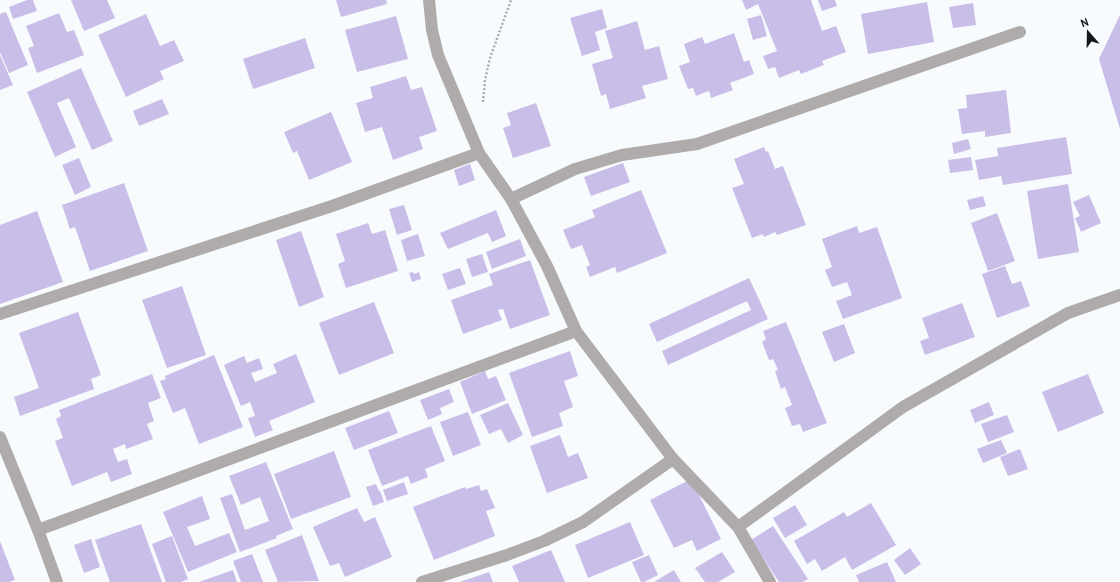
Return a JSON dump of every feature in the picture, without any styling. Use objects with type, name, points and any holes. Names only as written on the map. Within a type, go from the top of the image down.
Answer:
[{"type":"street","points":[[429,0],[432,30],[438,55],[479,153],[511,199],[547,266],[576,331],[673,459],[738,527],[770,582]]},
{"type":"street","points":[[511,199],[575,169],[622,155],[697,144],[1020,32]]},
{"type":"street","points":[[0,314],[332,206],[479,153]]},
{"type":"street","points":[[738,527],[903,407],[1068,313],[1120,294]]},
{"type":"street","points":[[38,530],[576,331]]},
{"type":"street","points":[[0,437],[38,530],[57,582]]},
{"type":"street","points":[[422,582],[507,555],[551,538],[583,522],[673,459]]},
{"type":"path","points":[[483,109],[485,80],[490,58],[511,0]]},
{"type":"building","points":[[27,0],[33,0],[37,11],[13,19],[9,7]]},
{"type":"building","points":[[71,0],[107,0],[115,18],[84,31]]},
{"type":"building","points":[[336,0],[386,0],[387,4],[341,17]]},
{"type":"building","points":[[742,0],[811,0],[822,31],[836,26],[846,52],[822,61],[824,65],[801,74],[799,70],[779,78],[775,67],[768,69],[763,56],[777,51],[758,4],[746,10]]},
{"type":"building","points":[[818,0],[835,0],[837,6],[822,11]]},
{"type":"building","points":[[927,2],[934,42],[868,54],[861,14]]},
{"type":"building","points":[[973,3],[976,25],[953,28],[949,7]]},
{"type":"building","points":[[602,9],[607,28],[595,32],[600,50],[582,56],[570,18]]},
{"type":"building","points":[[6,12],[28,65],[9,73],[0,52],[0,14]]},
{"type":"building","points":[[59,13],[67,32],[74,30],[84,55],[37,73],[28,48],[34,46],[26,26]]},
{"type":"building","points":[[146,14],[160,46],[174,40],[184,61],[160,71],[164,79],[126,97],[98,35]]},
{"type":"building","points":[[761,15],[767,36],[753,40],[747,19]]},
{"type":"building","points":[[1120,15],[1120,129],[1099,59]]},
{"type":"building","points":[[396,16],[408,59],[357,72],[345,30]]},
{"type":"building","points":[[637,21],[645,50],[659,46],[668,79],[642,86],[646,98],[610,109],[606,94],[601,96],[592,64],[613,58],[605,31]]},
{"type":"building","points":[[734,33],[744,62],[749,60],[754,74],[730,83],[733,90],[711,98],[709,91],[696,96],[693,88],[688,89],[679,66],[690,62],[684,44],[702,37],[705,44]]},
{"type":"building","points":[[305,38],[315,68],[253,89],[243,59]]},
{"type":"building","points":[[0,55],[13,85],[0,90]]},
{"type":"building","points":[[81,68],[113,141],[92,150],[69,98],[57,103],[76,147],[55,157],[27,92]]},
{"type":"building","points":[[406,76],[411,90],[422,87],[437,131],[419,137],[423,149],[393,160],[382,127],[365,132],[356,103],[373,98],[370,87]]},
{"type":"building","points":[[1006,90],[1011,133],[985,137],[985,131],[962,134],[958,109],[967,108],[966,95]]},
{"type":"building","points":[[162,99],[169,114],[139,126],[133,111]]},
{"type":"building","points":[[536,103],[551,146],[513,158],[503,128],[511,125],[507,113]]},
{"type":"building","points":[[331,112],[352,162],[309,180],[297,151],[293,153],[284,132]]},
{"type":"building","points":[[1066,137],[1072,174],[1003,185],[1001,176],[979,180],[975,160],[998,156],[997,148]]},
{"type":"building","points":[[968,139],[971,149],[954,154],[952,143]]},
{"type":"building","points":[[764,147],[766,152],[768,151],[775,169],[783,166],[806,225],[777,235],[775,232],[764,237],[763,234],[752,238],[732,188],[744,184],[734,159]]},
{"type":"building","points":[[971,157],[973,170],[950,173],[948,160]]},
{"type":"building","points":[[79,158],[91,187],[75,195],[62,165]]},
{"type":"building","points":[[623,163],[630,182],[591,196],[584,177]]},
{"type":"building","points":[[470,164],[475,180],[459,186],[454,170]]},
{"type":"building","points":[[124,183],[148,251],[90,271],[75,227],[70,229],[62,205]]},
{"type":"building","points":[[1068,184],[1079,252],[1038,259],[1027,191]]},
{"type":"building","points":[[641,190],[667,253],[617,273],[615,267],[590,277],[586,267],[590,265],[582,245],[571,249],[563,230],[595,217],[592,210]]},
{"type":"building","points":[[1089,195],[1101,223],[1081,232],[1075,218],[1080,216],[1073,202]]},
{"type":"building","points":[[983,196],[986,206],[970,210],[967,200]]},
{"type":"building","points":[[404,205],[412,230],[397,235],[389,209]]},
{"type":"building","points":[[496,210],[506,236],[492,242],[488,233],[448,249],[440,233]]},
{"type":"building","points":[[37,211],[63,282],[0,304],[0,225]]},
{"type":"building","points":[[997,213],[1015,261],[988,271],[971,223]]},
{"type":"building","points":[[368,223],[372,234],[385,230],[398,271],[346,288],[338,264],[345,261],[336,234]]},
{"type":"building","points":[[857,226],[859,233],[877,227],[902,298],[843,319],[836,301],[852,295],[847,282],[832,287],[825,270],[832,267],[822,239]]},
{"type":"building","points":[[301,231],[324,297],[299,307],[276,240]]},
{"type":"building","points":[[418,234],[425,256],[407,261],[401,240]]},
{"type":"building","points":[[520,239],[526,256],[492,269],[486,252]]},
{"type":"building","points":[[482,254],[488,272],[472,277],[466,259]]},
{"type":"building","points":[[530,260],[550,315],[510,329],[503,309],[498,310],[502,320],[463,334],[451,300],[493,285],[489,274]]},
{"type":"building","points":[[1005,266],[1012,284],[1021,281],[1030,306],[997,318],[982,274]]},
{"type":"building","points":[[460,268],[466,284],[448,290],[442,274]]},
{"type":"building","points":[[413,272],[414,274],[419,272],[421,279],[412,282],[409,273]]},
{"type":"building","points":[[749,278],[768,319],[668,365],[662,351],[751,310],[747,301],[657,342],[649,324]]},
{"type":"building","points":[[182,286],[206,355],[167,368],[142,300]]},
{"type":"building","points":[[374,302],[394,353],[339,375],[319,323]]},
{"type":"building","points":[[962,303],[975,337],[925,355],[920,341],[929,338],[922,318]]},
{"type":"building","points":[[78,312],[101,375],[91,379],[94,389],[20,416],[14,397],[39,388],[19,333]]},
{"type":"building","points":[[786,322],[827,423],[803,432],[800,424],[792,426],[785,408],[792,405],[785,387],[781,389],[775,371],[778,370],[773,359],[769,360],[762,342],[766,339],[763,331]]},
{"type":"building","points":[[844,324],[855,353],[834,362],[822,332]]},
{"type":"building","points":[[570,351],[578,376],[564,381],[573,407],[559,413],[563,426],[532,437],[509,373]]},
{"type":"building","points":[[296,354],[315,402],[269,421],[273,430],[255,437],[248,418],[255,416],[250,402],[241,406],[224,365],[244,356],[247,363],[259,358],[263,369],[251,373],[255,382],[277,373],[273,364]]},
{"type":"building","points":[[214,355],[243,427],[199,444],[185,408],[173,413],[160,381],[166,379],[165,376]]},
{"type":"building","points":[[485,371],[488,379],[496,376],[506,400],[472,414],[460,382]]},
{"type":"building","points":[[152,374],[161,398],[148,403],[154,421],[147,424],[153,439],[126,449],[125,444],[113,449],[118,462],[127,459],[132,474],[111,482],[107,472],[72,486],[55,441],[63,438],[56,419],[61,416],[59,410]]},
{"type":"building","points":[[1088,374],[1104,413],[1058,432],[1042,392]]},
{"type":"building","points":[[449,389],[454,402],[440,408],[442,414],[428,420],[420,400]]},
{"type":"building","points":[[989,402],[994,415],[975,423],[970,410]]},
{"type":"building","points":[[508,403],[523,435],[508,443],[501,429],[489,434],[480,415]]},
{"type":"building","points":[[389,411],[398,433],[354,450],[345,428]]},
{"type":"building","points":[[468,412],[481,445],[453,456],[440,422]]},
{"type":"building","points":[[1007,415],[1014,432],[988,442],[981,424]]},
{"type":"building","points":[[431,426],[445,461],[425,469],[428,477],[411,484],[408,476],[382,486],[368,450]]},
{"type":"building","points":[[560,435],[568,457],[578,453],[588,478],[547,493],[530,446]]},
{"type":"building","points":[[1001,440],[1007,453],[983,463],[977,449]]},
{"type":"building","points":[[1020,449],[1028,469],[1008,476],[1000,457]]},
{"type":"building","points":[[334,451],[351,497],[291,519],[274,474]]},
{"type":"building","points":[[266,462],[293,529],[276,536],[277,538],[240,552],[220,498],[232,494],[245,530],[269,521],[260,497],[241,505],[229,476]]},
{"type":"building","points":[[691,479],[721,539],[697,551],[692,540],[674,548],[650,500]]},
{"type":"building","points":[[404,482],[408,494],[387,501],[383,490]]},
{"type":"building","points":[[376,484],[384,502],[373,506],[366,487]]},
{"type":"building","points":[[479,485],[481,491],[487,489],[495,508],[486,511],[495,536],[434,560],[413,507],[465,487],[466,489]]},
{"type":"building","points":[[202,496],[210,519],[187,527],[195,546],[229,533],[237,552],[188,572],[163,512]]},
{"type":"building","points":[[871,503],[896,545],[852,570],[845,557],[822,571],[815,559],[807,564],[794,541],[844,512],[847,517]]},
{"type":"building","points":[[795,505],[807,525],[785,538],[773,518]]},
{"type":"building","points":[[357,508],[364,522],[375,517],[392,557],[345,577],[339,563],[330,566],[313,527]]},
{"type":"building","points":[[630,522],[644,555],[588,578],[575,545]]},
{"type":"building","points":[[141,524],[162,582],[110,582],[95,540]]},
{"type":"building","points":[[773,526],[808,579],[803,582],[779,582],[751,540]]},
{"type":"building","points":[[302,535],[319,581],[278,582],[265,550]]},
{"type":"building","points":[[172,536],[188,579],[181,582],[166,582],[152,544]]},
{"type":"building","points":[[91,539],[100,567],[84,573],[74,545]]},
{"type":"building","points":[[0,541],[15,580],[9,582],[0,582]]},
{"type":"building","points":[[910,548],[921,564],[905,575],[894,560]]},
{"type":"building","points":[[551,550],[565,582],[519,582],[512,566]]},
{"type":"building","points":[[722,552],[735,572],[718,582],[705,582],[695,568]]},
{"type":"building","points":[[252,554],[263,582],[241,582],[233,561]]},
{"type":"building","points":[[649,555],[658,575],[641,582],[632,562]]},
{"type":"building","points":[[887,562],[896,582],[859,582],[856,575]]},
{"type":"building","points":[[233,570],[237,582],[199,582]]},
{"type":"building","points":[[674,570],[681,582],[654,582]]},
{"type":"building","points":[[489,572],[493,582],[460,582]]}]
